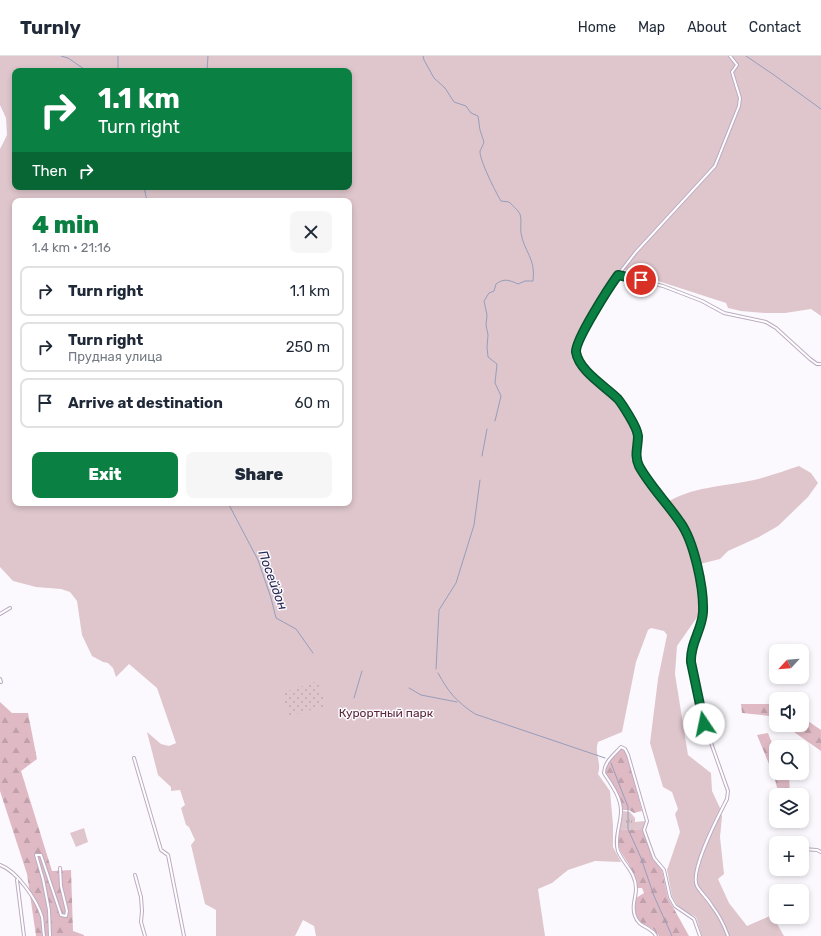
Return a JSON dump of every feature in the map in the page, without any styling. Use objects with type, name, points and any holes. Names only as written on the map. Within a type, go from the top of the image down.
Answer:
[{"type":"street","points":[[728,936],[723,922],[696,883],[696,872],[700,858],[727,799],[728,791],[704,724],[691,662],[690,652],[703,612],[696,559],[686,530],[638,464],[636,451],[638,436],[634,422],[618,400],[585,368],[577,353],[577,345],[606,293],[618,275],[636,252],[715,166],[735,118],[740,98],[732,72],[737,65],[730,56]]},
{"type":"street","points":[[618,275],[663,286],[702,301],[724,313],[766,322],[776,328],[810,359],[817,364],[821,364]]},
{"type":"street","points":[[0,614],[10,608]]},
{"type":"street","points":[[656,936],[654,931],[641,925],[635,918],[633,907],[636,890],[633,873],[618,851],[617,841],[621,810],[618,796],[604,773],[604,768],[605,764],[621,747],[625,749],[628,755],[647,821],[644,830],[654,858],[664,870],[670,897],[675,906],[694,918],[700,936]]},
{"type":"street","points":[[134,758],[161,850],[168,855],[184,936]]},
{"type":"street","points":[[809,849],[821,852]]},
{"type":"street","points":[[50,936],[49,910],[43,879],[36,855],[41,855],[61,915],[66,916],[67,911],[61,886],[60,868]]},
{"type":"street","points":[[0,866],[8,868],[28,891],[42,918],[44,936]]},
{"type":"street","points":[[135,875],[141,897],[141,922],[146,936]]},
{"type":"street","points":[[17,878],[24,936]]},
{"type":"green space","name":"Курортный парк","points":[[0,56],[821,56],[821,316],[811,309],[785,313],[765,313],[741,311],[728,308],[726,303],[621,269],[602,297],[575,345],[579,362],[592,378],[620,405],[628,416],[632,428],[634,454],[639,470],[665,504],[674,498],[685,494],[708,488],[754,480],[799,466],[811,473],[818,483],[808,497],[778,526],[759,537],[728,551],[720,559],[696,565],[700,613],[677,646],[675,674],[688,755],[711,773],[712,791],[720,808],[722,817],[720,837],[724,874],[718,879],[729,903],[747,926],[769,916],[769,924],[777,924],[784,936],[702,936],[696,917],[677,905],[672,896],[667,870],[680,832],[675,814],[678,809],[672,792],[663,787],[650,743],[658,679],[667,635],[664,631],[651,628],[648,630],[636,662],[622,732],[598,742],[597,746],[599,766],[598,774],[610,791],[613,847],[621,862],[595,861],[568,870],[552,883],[538,889],[545,936],[316,936],[314,926],[303,920],[295,936],[216,936],[216,910],[205,904],[191,845],[195,840],[189,827],[186,825],[181,808],[185,805],[180,790],[171,791],[171,787],[158,775],[147,732],[161,744],[169,746],[176,743],[157,688],[129,664],[116,677],[113,668],[108,663],[92,656],[82,635],[77,601],[70,592],[61,589],[36,587],[13,581],[0,567],[0,149],[7,135],[6,118],[0,105]]},
{"type":"green space","points":[[318,681],[326,706],[289,716],[282,693]]},
{"type":"green space","points":[[0,702],[12,713],[28,713],[37,759],[21,771],[52,871],[71,870],[73,931],[84,936],[36,936],[27,874],[0,791]]},
{"type":"green space","points":[[741,704],[769,704],[769,716],[742,713]]},
{"type":"green space","points":[[809,722],[821,730],[821,751],[809,743],[809,740],[805,740],[794,732],[809,732]]},
{"type":"green space","points":[[768,733],[771,740],[769,740],[769,764],[757,735]]},
{"type":"green space","points":[[621,748],[627,755],[642,811],[634,813],[629,810],[622,810],[619,796],[605,773],[606,766]]},
{"type":"green space","points":[[775,780],[789,780],[790,788],[777,788]]},
{"type":"green space","points":[[623,811],[630,812],[635,818],[635,822],[645,821],[643,829],[620,830]]},
{"type":"green space","points":[[84,828],[88,842],[76,847],[70,833]]},
{"type":"green space","points":[[643,829],[653,859],[662,870],[668,898],[689,936],[659,936],[653,929],[641,923],[636,915],[636,898],[644,893],[642,888],[637,888],[630,866],[620,849],[619,838],[620,830]]},
{"type":"waterway","points":[[61,56],[68,58],[83,68]]},
{"type":"waterway","name":"Посейдон","points":[[118,56],[118,68]]},
{"type":"waterway","points":[[207,68],[208,56]]},
{"type":"waterway","points":[[423,56],[434,78],[445,88],[454,102],[466,106],[471,113],[478,116],[484,142],[480,151],[482,161],[501,201],[509,202],[520,214],[522,240],[533,266],[533,281],[525,281],[518,284],[504,280],[496,284],[494,291],[489,293],[484,301],[487,315],[486,325],[488,335],[488,357],[497,364],[495,383],[501,396],[495,421]]},
{"type":"waterway","points":[[746,56],[821,109]]},
{"type":"waterway","name":"Посейдон","points":[[145,190],[146,198]]},
{"type":"waterway","points":[[482,456],[487,429]]},
{"type":"waterway","points":[[436,669],[439,610],[456,583],[474,525],[480,480]]},
{"type":"waterway","name":"Посейдон","points":[[230,506],[258,560],[276,618],[296,629],[313,653]]},
{"type":"waterway","points":[[354,698],[362,671]]},
{"type":"waterway","points":[[438,673],[454,696],[475,714],[605,758]]},
{"type":"waterway","points":[[409,688],[421,695],[457,702]]},
{"type":"waterway","points":[[611,763],[628,807],[628,829],[641,858],[654,896],[672,936]]},
{"type":"route","points":[[641,280],[618,275],[583,334],[576,350],[578,357],[592,377],[623,405],[634,422],[638,436],[636,457],[638,464],[652,485],[682,523],[692,546],[696,559],[703,612],[690,652],[692,671],[704,724]]}]
